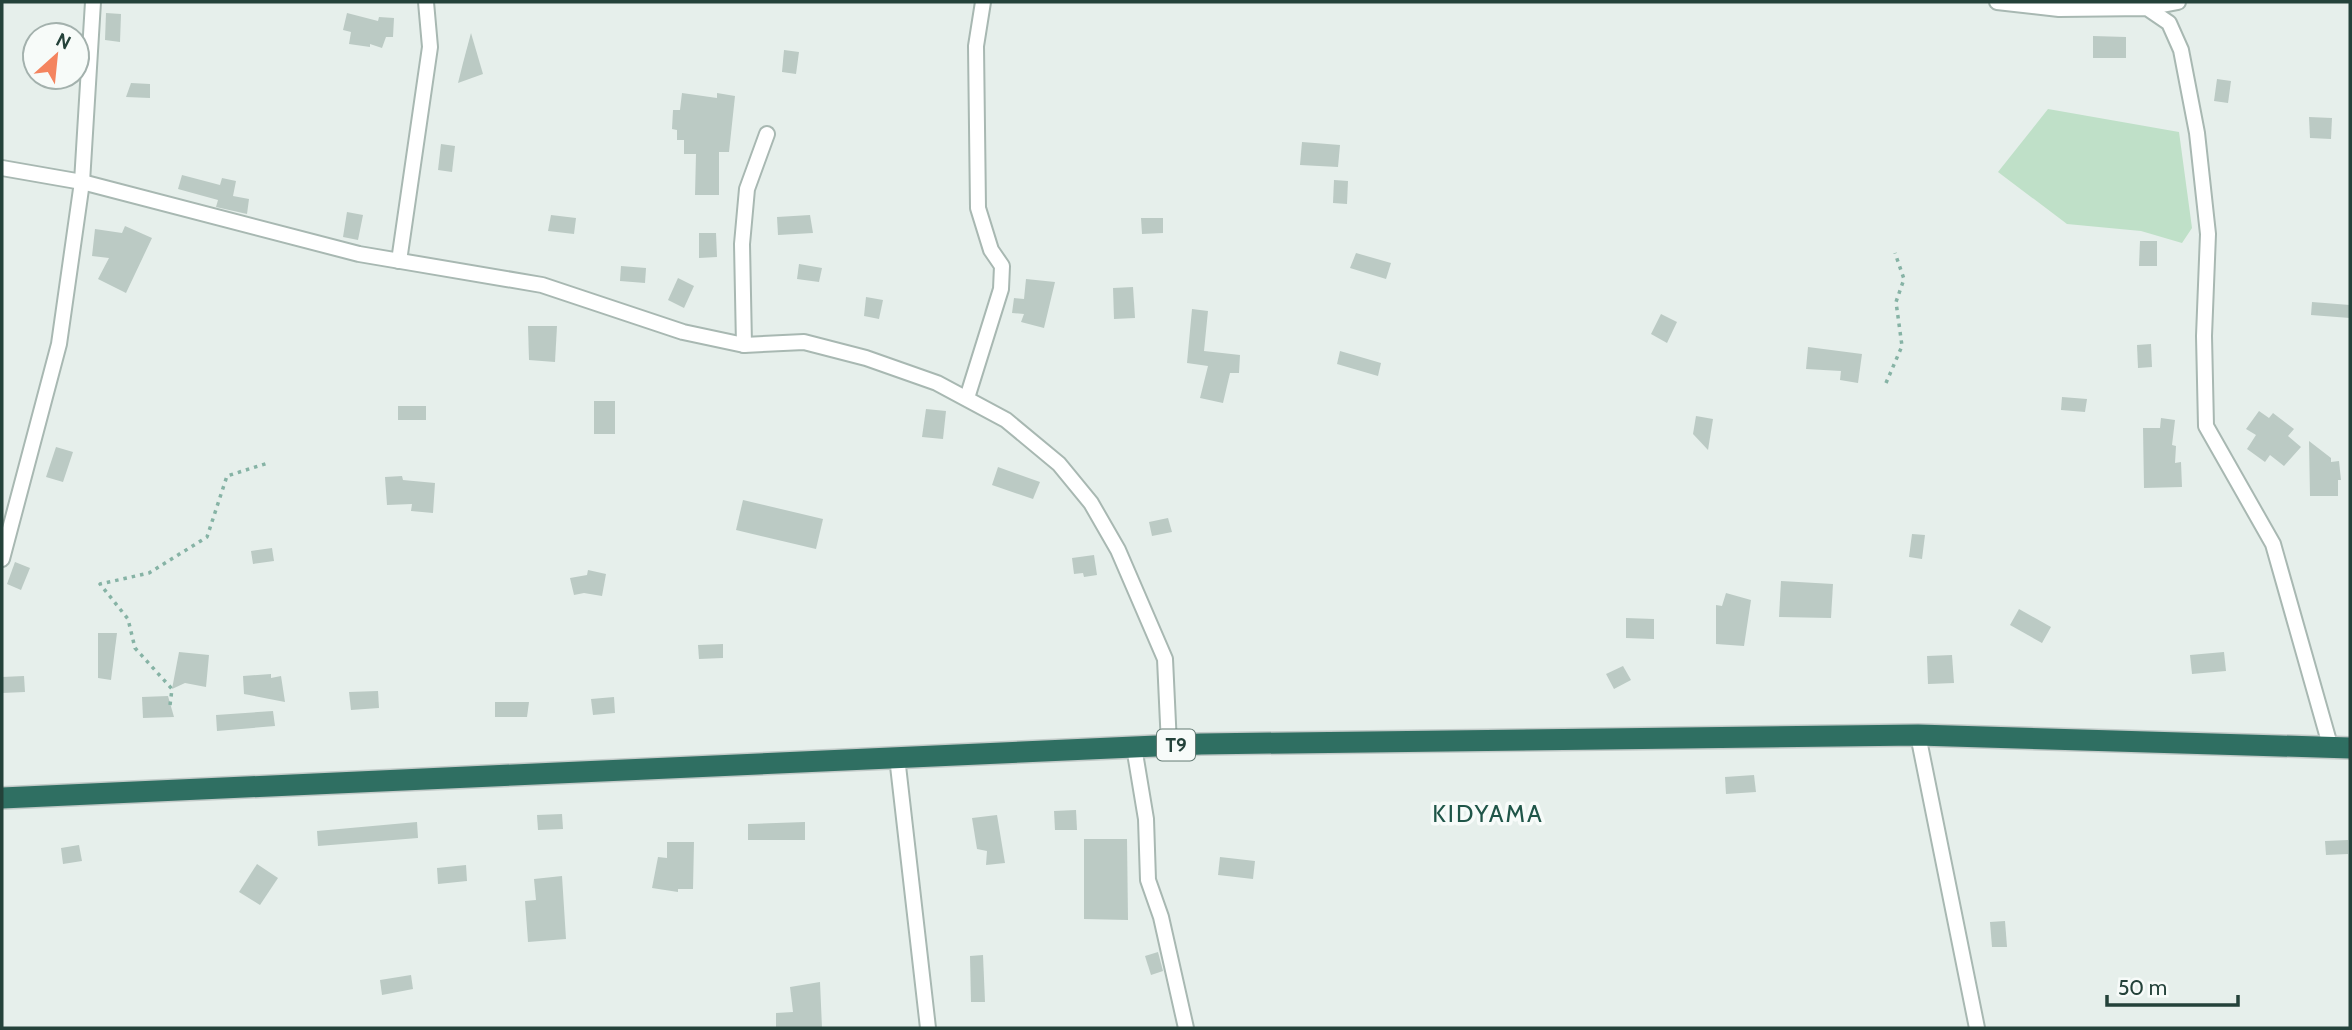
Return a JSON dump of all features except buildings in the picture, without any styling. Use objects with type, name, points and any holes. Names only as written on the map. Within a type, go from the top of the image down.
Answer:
[{"type":"highway","name":"T9","points":[[2,798],[1169,745],[1918,734],[2340,746]]},
{"type":"street","points":[[2,559],[59,344],[82,182],[93,2]]},
{"type":"street","points":[[399,261],[430,47],[426,2]]},
{"type":"street","points":[[967,398],[1001,289],[1002,266],[991,250],[978,208],[976,184],[976,46],[983,2]]},
{"type":"street","points":[[1997,2],[2060,9],[2147,8],[2178,2]]},
{"type":"street","points":[[2147,8],[2169,23],[2181,50],[2197,133],[2208,234],[2204,336],[2206,426],[2273,544],[2340,746]]},
{"type":"street","points":[[744,345],[742,244],[747,189],[767,134]]},
{"type":"street","points":[[2,167],[82,182],[207,216],[399,261],[541,285],[683,332],[744,345],[804,342],[914,374],[967,398],[1006,420],[1048,455],[1091,503],[1118,550],[1165,659],[1169,745]]},
{"type":"street","points":[[1918,734],[1977,1028]]},
{"type":"street","points":[[1134,747],[1146,819],[1148,880],[1161,917],[1186,1028]]},
{"type":"street","points":[[897,757],[928,1028]]},
{"type":"path","points":[[1885,383],[1902,346],[1896,302],[1905,279],[1895,253]]},
{"type":"path","points":[[170,705],[172,689],[135,648],[128,619],[100,584],[149,573],[207,537],[227,476],[268,463]]},
{"type":"green space","points":[[2048,109],[2179,132],[2192,228],[2182,243],[2141,231],[2067,224],[1998,172]]},
{"type":"district","name":"KIDYAMA","points":[[1488,813]]}]
